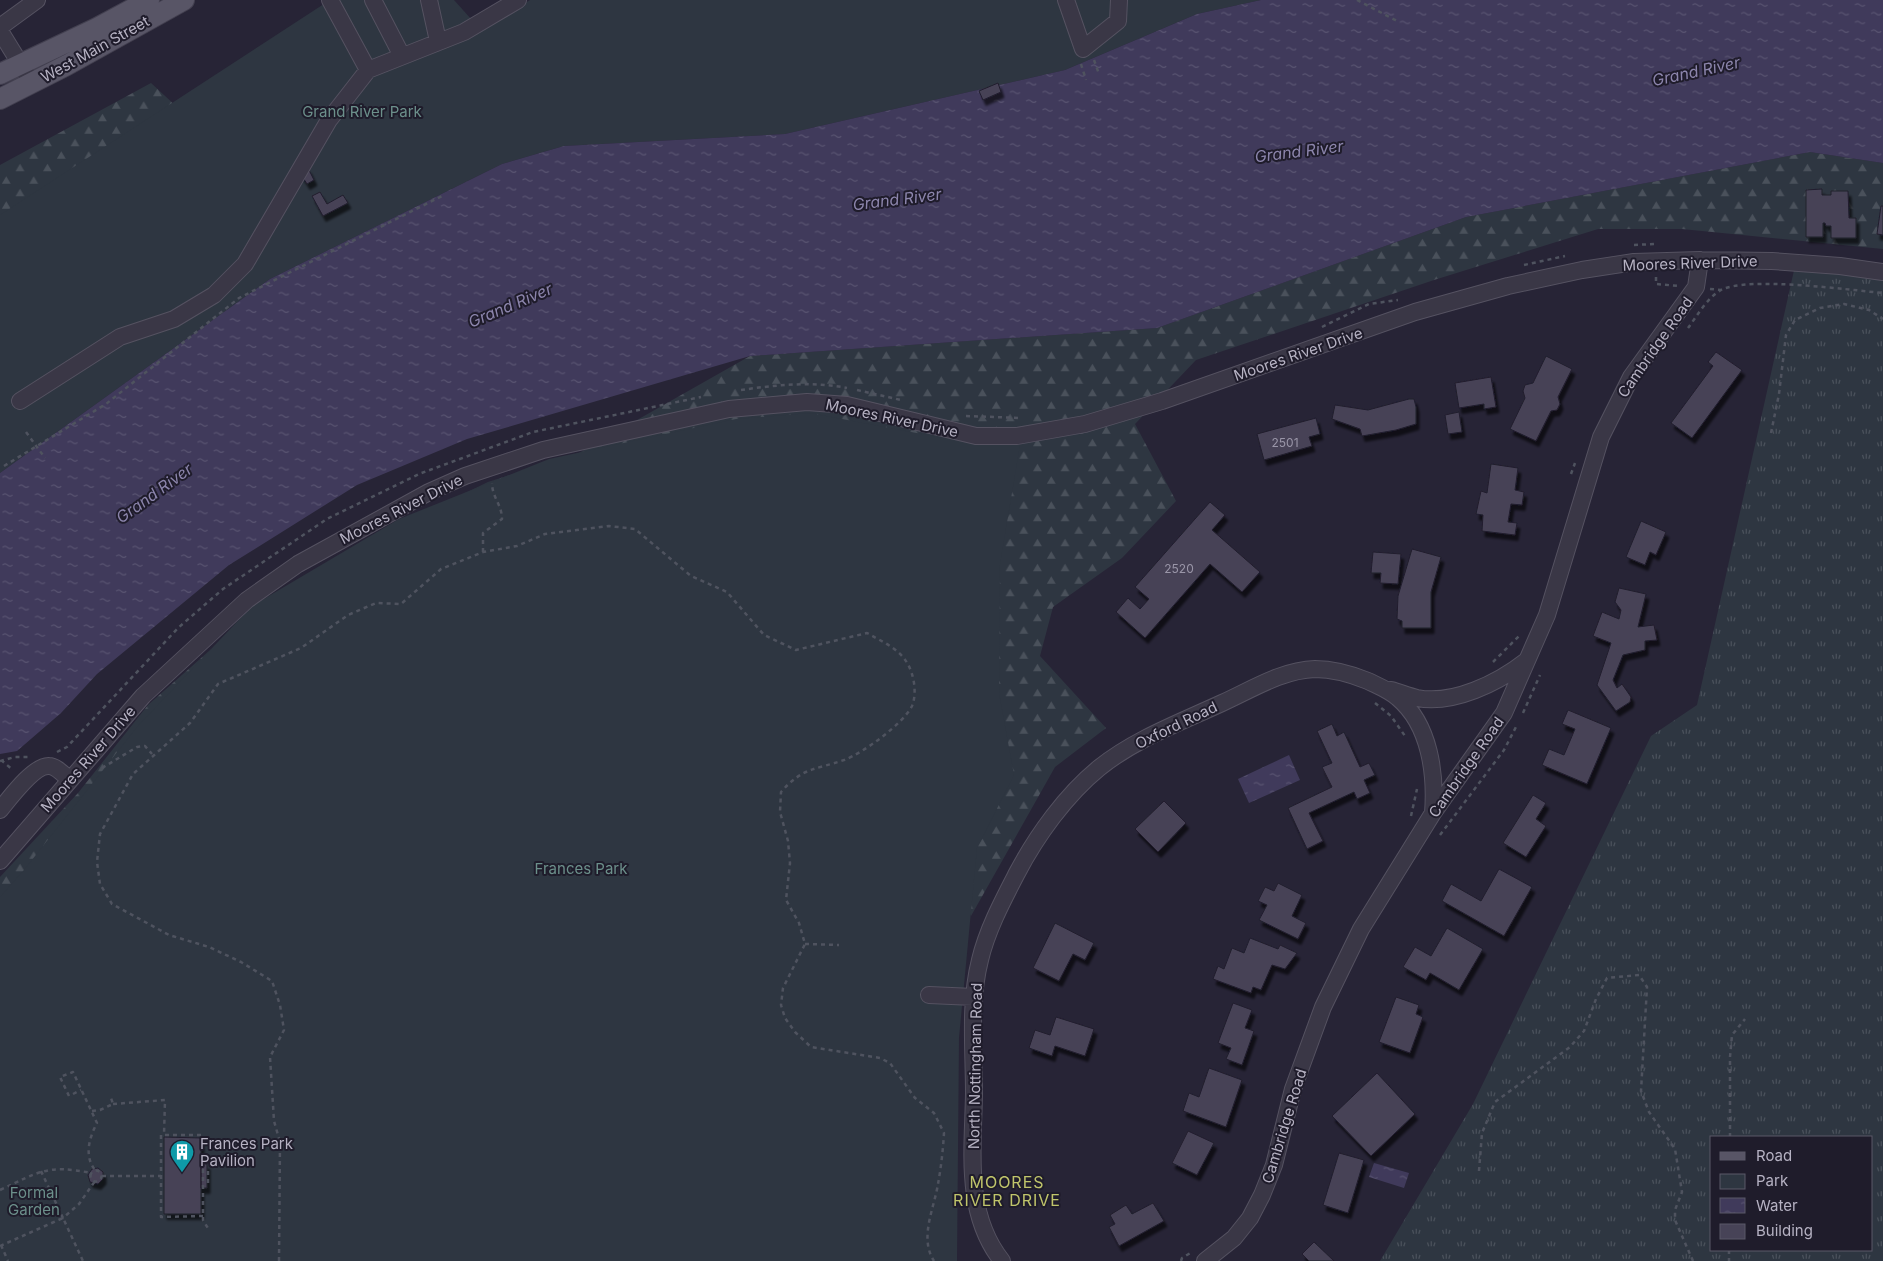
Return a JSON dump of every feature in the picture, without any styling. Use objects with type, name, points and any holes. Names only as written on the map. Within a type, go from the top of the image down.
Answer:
[{"type":"main road","name":"West Main Street","points":[[0,99],[32,83],[149,0]]},
{"type":"main road","name":"West Main Street","points":[[0,74],[127,14],[184,0]]},
{"type":"street","points":[[0,26],[37,0]]},
{"type":"street","points":[[330,0],[368,70]]},
{"type":"street","points":[[373,0],[402,56]]},
{"type":"street","points":[[429,0],[438,41]]},
{"type":"street","points":[[20,401],[120,337],[174,319],[214,295],[245,264],[329,120],[368,70],[464,32],[518,0]]},
{"type":"street","points":[[1066,0],[1082,53],[1118,21],[1119,0]]},
{"type":"street","points":[[0,31],[32,83]]},
{"type":"street","name":"Moores River Drive","points":[[0,861],[69,779],[143,696],[247,600],[298,564],[429,492],[492,466],[543,450],[729,409],[778,403],[807,402],[847,406],[976,436],[1017,436],[1085,424],[1162,401],[1415,312],[1508,286],[1582,270],[1656,260],[1700,260],[1772,261],[1840,266],[1883,272]]},
{"type":"street","name":"Cambridge Road","points":[[1201,1255],[1234,1238],[1250,1218],[1274,1165],[1294,1089],[1323,1007],[1361,929],[1433,813],[1504,713],[1528,660],[1562,570],[1590,466],[1601,437],[1631,377],[1696,287],[1700,260]]},
{"type":"street","name":"Oxford Road","points":[[1377,694],[1419,698],[1455,696],[1506,677],[1528,660]]},
{"type":"street","name":"Oxford Road","points":[[1018,871],[1036,841],[1076,789],[1099,768],[1126,749],[1284,674],[1313,669],[1331,670],[1355,675],[1377,694],[1399,698],[1414,719],[1424,738],[1435,784],[1433,813]]},
{"type":"street","points":[[0,810],[20,786],[40,768],[47,765],[53,767],[69,779]]},
{"type":"street","name":"North Nottingham Road","points":[[1002,1261],[991,1247],[981,1226],[975,1202],[973,1170],[974,997],[980,960],[990,930],[1018,871]]},
{"type":"street","points":[[929,995],[974,997]]},
{"type":"path","points":[[1358,0],[1397,21]]},
{"type":"path","points":[[1082,53],[1086,80]]},
{"type":"path","points":[[4,466],[106,404],[239,298],[444,195]]},
{"type":"path","points":[[1627,246],[1656,244],[1656,284],[1680,286],[1674,293]]},
{"type":"path","points":[[1523,265],[1570,255]]},
{"type":"path","points":[[1696,287],[1721,290]]},
{"type":"path","points":[[1315,330],[1369,304],[1406,298]]},
{"type":"path","points":[[1771,433],[1779,394],[1786,335],[1795,320],[1820,308],[1844,304],[1869,310],[1883,319]]},
{"type":"path","points":[[739,391],[777,384],[832,385],[902,400]]},
{"type":"path","points":[[483,552],[483,533],[502,518],[502,509],[494,496],[492,466],[486,448],[533,432],[710,396]]},
{"type":"path","points":[[963,415],[980,418],[1030,418]]},
{"type":"path","points":[[26,432],[44,458]]},
{"type":"path","points":[[1570,478],[1576,461]]},
{"type":"path","points":[[279,1261],[280,1142],[274,1121],[270,1057],[284,1030],[280,1005],[272,981],[242,962],[209,947],[169,935],[112,904],[100,884],[97,862],[100,834],[133,774],[190,723],[218,684],[301,648],[348,615],[376,603],[401,604],[442,569],[483,552],[517,546],[546,534],[573,529],[609,526],[635,529],[691,576],[728,592],[764,635],[796,650],[868,633],[898,650],[912,669],[915,692],[912,706],[887,733],[865,749],[844,760],[814,767],[799,775],[781,792],[780,812],[790,863],[786,900],[799,923],[804,944],[783,988],[781,1005],[785,1018],[795,1032],[812,1047],[880,1058],[890,1063],[915,1098],[934,1113],[942,1125],[944,1133],[938,1185],[929,1223],[928,1247],[934,1261]]},
{"type":"path","points":[[1490,665],[1517,639],[1521,632]]},
{"type":"path","points":[[1377,694],[1407,738]]},
{"type":"path","points":[[1407,823],[1412,814],[1417,787]]},
{"type":"path","points":[[804,944],[839,945]]},
{"type":"path","points":[[1479,1171],[1482,1133],[1495,1102],[1570,1047],[1584,1031],[1596,999],[1607,978],[1639,975],[1647,987],[1641,1091],[1649,1112],[1675,1149],[1682,1192],[1675,1210],[1674,1220],[1693,1261]]},
{"type":"path","points":[[1730,1136],[1730,1057],[1732,1035],[1746,1020]]},
{"type":"path","points":[[69,1096],[60,1077],[73,1072],[97,1123],[90,1135],[88,1148],[90,1164],[102,1176]]},
{"type":"path","points":[[73,1094],[81,1090]]},
{"type":"path","points":[[110,1096],[113,1104]]},
{"type":"path","points":[[92,1111],[100,1110],[113,1104],[165,1100],[164,1135],[161,1135],[161,1217],[203,1216]]},
{"type":"path","points":[[164,1135],[203,1135],[203,1216],[209,1230]]},
{"type":"path","points":[[0,1190],[41,1171],[67,1168],[91,1173],[95,1170]]},
{"type":"path","points":[[208,1169],[208,1183]]},
{"type":"path","points":[[41,1171],[83,1261]]},
{"type":"path","points":[[91,1173],[92,1180],[95,1181]]},
{"type":"path","points":[[102,1176],[161,1176]]},
{"type":"path","points":[[8,1261],[0,1245],[64,1218],[79,1204],[95,1181],[102,1179],[102,1176]]},
{"type":"path","points":[[1181,1261],[1182,1258],[1201,1255]]},
{"type":"green space","name":"Grand River Park","points":[[330,0],[454,0],[481,30],[530,0],[1261,0],[1197,14],[1065,70],[785,134],[564,146],[502,164],[270,279],[0,473],[0,215]]},
{"type":"green space","points":[[151,83],[245,170],[0,361],[0,165]]},
{"type":"green space","points":[[1810,152],[1883,163],[1883,249],[1682,229],[1598,229],[1434,280],[1196,360],[1135,424],[1176,501],[1122,558],[1053,607],[1040,656],[1106,728],[1055,767],[971,916],[930,828],[0,965],[0,877],[78,793],[148,705],[260,606],[412,519],[488,482],[577,454],[750,356],[1157,328],[1466,217]]},
{"type":"green space","points":[[1797,257],[1883,270],[1883,1261],[1380,1261],[1473,1104],[1651,736],[1697,705]]},
{"type":"green space","name":"Frances Park","points":[[810,413],[943,438],[1020,445],[1000,564],[999,693],[1014,775],[977,848],[959,1038],[957,1261],[0,1261],[0,897],[24,870],[137,727],[252,606],[399,519],[549,459],[736,419]]},
{"type":"water","name":"Grand River","points":[[1261,0],[1883,0],[1883,163],[1810,152],[1466,217],[1157,328],[750,356],[467,439],[357,485],[229,565],[97,674],[61,713],[17,751],[0,754],[0,473],[270,279],[502,164],[564,146],[785,134],[1065,70],[1197,14]]},
{"type":"water","points":[[1289,755],[1300,780],[1249,803],[1238,779]]},
{"type":"water","points":[[1374,1163],[1409,1173],[1404,1188],[1369,1177]]},
{"type":"building","points":[[998,83],[1001,92],[983,100],[979,91]]},
{"type":"building","points":[[308,168],[314,180],[307,184],[300,173]]},
{"type":"building","points":[[1822,189],[1822,195],[1831,195],[1831,191],[1848,191],[1849,218],[1856,218],[1856,238],[1831,238],[1831,226],[1826,226],[1825,223],[1823,223],[1823,237],[1806,237],[1806,190]]},
{"type":"building","points":[[320,192],[327,204],[343,195],[348,203],[323,216],[312,196]]},
{"type":"building","points":[[1881,206],[1883,206],[1883,235],[1877,234]]},
{"type":"building","points":[[1716,352],[1742,370],[1692,438],[1671,423],[1713,366],[1708,362]]},
{"type":"building","points":[[1546,356],[1572,369],[1558,397],[1560,404],[1557,410],[1551,411],[1536,441],[1510,429],[1525,398],[1523,391],[1525,385],[1533,383]]},
{"type":"building","points":[[1491,377],[1496,407],[1484,409],[1484,404],[1459,408],[1455,383]]},
{"type":"building","points":[[1414,399],[1416,424],[1396,430],[1362,436],[1360,429],[1332,419],[1335,405],[1368,410]]},
{"type":"building","points":[[1459,412],[1462,432],[1448,434],[1445,415]]},
{"type":"building","points":[[1316,418],[1320,434],[1309,437],[1312,446],[1264,460],[1257,434]]},
{"type":"building","points":[[1491,464],[1518,468],[1515,490],[1524,492],[1522,505],[1511,504],[1508,522],[1517,523],[1515,535],[1482,531],[1483,515],[1476,514],[1481,491],[1487,493]]},
{"type":"building","points":[[1210,502],[1225,515],[1212,530],[1260,572],[1242,592],[1210,564],[1145,638],[1116,612],[1128,598],[1140,609],[1149,599],[1135,587]]},
{"type":"building","points":[[1641,521],[1666,532],[1656,555],[1650,552],[1645,565],[1626,557]]},
{"type":"building","points":[[1412,549],[1441,557],[1431,592],[1431,628],[1402,628],[1402,621],[1397,619],[1398,596]]},
{"type":"building","points":[[1373,552],[1401,554],[1398,584],[1380,583],[1381,573],[1371,573]]},
{"type":"building","points":[[1619,588],[1646,594],[1638,627],[1654,625],[1657,640],[1645,641],[1645,650],[1623,655],[1613,680],[1617,688],[1622,684],[1631,697],[1630,702],[1616,711],[1597,685],[1611,643],[1593,636],[1602,612],[1619,619],[1621,610],[1615,602]]},
{"type":"building","points":[[1568,710],[1611,728],[1587,784],[1542,765],[1549,749],[1564,755],[1575,729],[1562,724]]},
{"type":"building","points":[[1332,724],[1337,736],[1344,732],[1360,767],[1369,763],[1375,775],[1364,780],[1370,793],[1357,799],[1354,792],[1309,813],[1323,841],[1307,849],[1288,808],[1332,787],[1322,767],[1332,763],[1317,731]]},
{"type":"building","points":[[1533,795],[1546,803],[1536,819],[1546,826],[1526,857],[1503,843]]},
{"type":"building","points":[[1164,801],[1186,823],[1158,852],[1135,829]]},
{"type":"building","points":[[1499,869],[1532,887],[1504,936],[1442,901],[1451,884],[1481,901]]},
{"type":"building","points":[[1278,883],[1302,895],[1292,916],[1306,923],[1298,939],[1259,920],[1267,905],[1258,901],[1265,887],[1274,891]]},
{"type":"building","points":[[1055,923],[1094,943],[1085,960],[1073,954],[1059,981],[1033,968]]},
{"type":"building","points":[[1447,928],[1483,949],[1459,990],[1430,973],[1426,980],[1403,967],[1415,947],[1431,956]]},
{"type":"building","points":[[1250,938],[1278,949],[1280,945],[1297,953],[1285,969],[1272,965],[1261,990],[1253,987],[1251,993],[1213,979],[1218,966],[1224,969],[1232,948],[1244,953]]},
{"type":"building","points":[[1396,997],[1419,1005],[1416,1014],[1423,1017],[1410,1053],[1379,1042]]},
{"type":"building","points":[[1233,1003],[1252,1010],[1245,1028],[1254,1031],[1242,1065],[1226,1059],[1231,1048],[1218,1043]]},
{"type":"building","points":[[1056,1017],[1094,1029],[1085,1056],[1055,1046],[1052,1056],[1029,1048],[1035,1030],[1050,1035]]},
{"type":"building","points":[[1209,1068],[1242,1080],[1226,1127],[1183,1111],[1189,1093],[1199,1097]]},
{"type":"building","points":[[1377,1073],[1415,1114],[1371,1156],[1332,1116]]},
{"type":"building","points":[[1188,1131],[1214,1143],[1197,1175],[1172,1163]]},
{"type":"building","name":"Frances Park Pavilion","points":[[164,1137],[201,1138],[201,1214],[164,1214]]},
{"type":"building","points":[[1339,1153],[1364,1160],[1348,1213],[1323,1205]]},
{"type":"building","points":[[201,1164],[207,1164],[207,1188],[201,1188]]},
{"type":"building","points":[[98,1168],[103,1172],[103,1179],[98,1184],[90,1182],[88,1175],[92,1169]]},
{"type":"building","points":[[1153,1203],[1164,1221],[1119,1246],[1109,1227],[1115,1224],[1110,1215],[1126,1205],[1132,1214]]},
{"type":"building","points":[[1314,1242],[1334,1261],[1309,1261],[1302,1254]]},
{"type":"place","name":"Frances Park Pavilion","points":[[182,1173]]},
{"type":"district","name":"MOORES RIVER DRIVE","points":[[1007,1191]]},
{"type":"park label","name":"Formal Garden","points":[[34,1200]]}]
